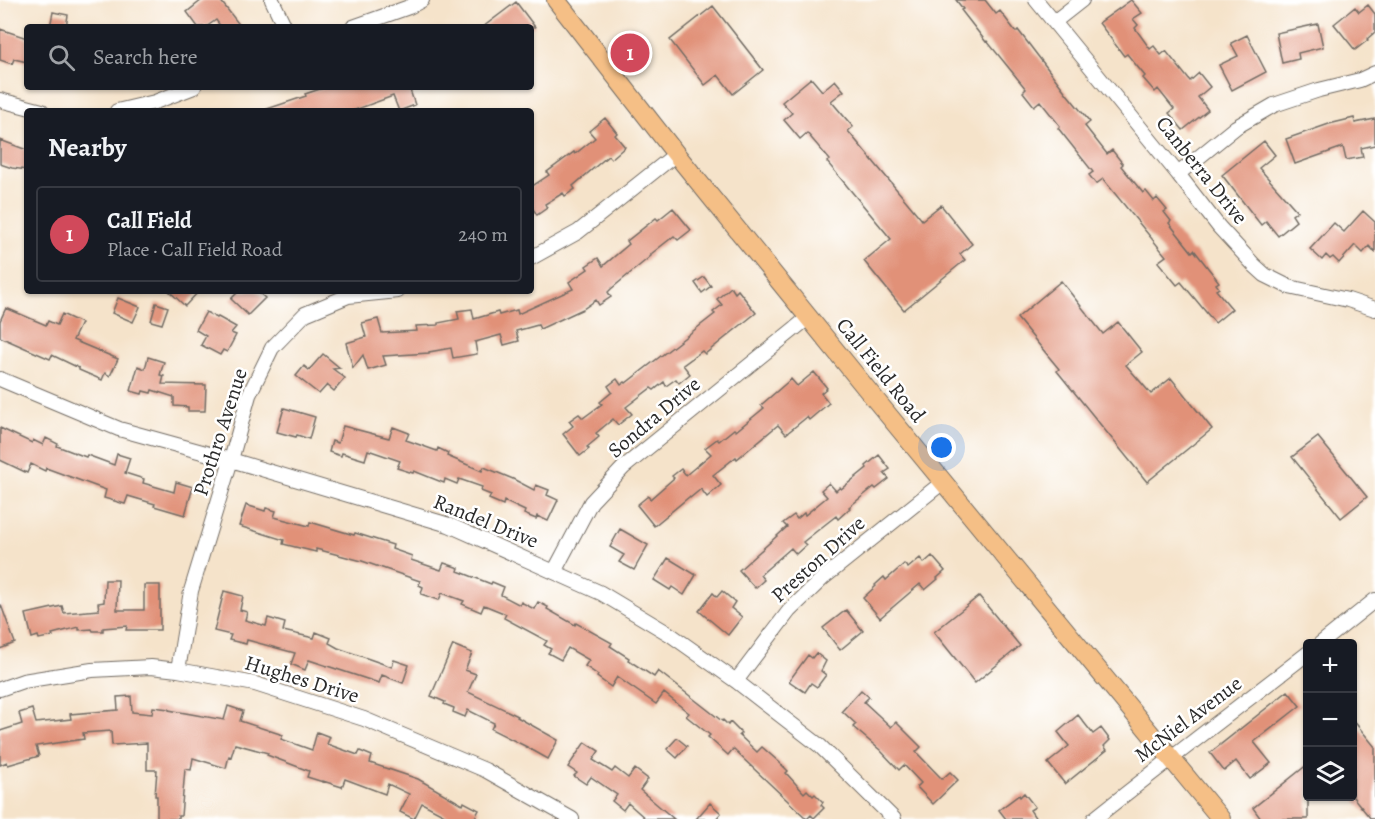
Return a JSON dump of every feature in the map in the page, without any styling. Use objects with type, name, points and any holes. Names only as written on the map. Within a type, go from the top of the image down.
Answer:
[{"type":"main road","name":"Call Field Road","points":[[556,0],[676,154],[1221,819]]},
{"type":"street","points":[[272,0],[284,24]]},
{"type":"street","points":[[361,24],[422,0]]},
{"type":"street","name":"Canberra Drive","points":[[1036,0],[1219,227],[1254,266],[1265,275],[1289,287],[1348,300],[1375,309]]},
{"type":"street","points":[[1054,22],[1082,0]]},
{"type":"street","points":[[1178,174],[1236,127],[1274,105],[1319,90],[1360,80],[1375,73]]},
{"type":"street","points":[[130,108],[156,102],[186,90]]},
{"type":"street","points":[[0,100],[31,108]]},
{"type":"street","points":[[534,256],[578,232],[676,154]]},
{"type":"street","name":"Prothro Avenue","points":[[178,670],[191,591],[249,395],[272,348],[305,315],[348,296],[368,294]]},
{"type":"street","name":"Sondra Drive","points":[[554,572],[591,502],[624,467],[809,317]]},
{"type":"street","name":"Randel Drive","points":[[0,379],[119,429],[450,525],[601,593],[671,635],[820,746],[894,819]]},
{"type":"street","name":"Preston Drive","points":[[735,681],[789,610],[823,578],[943,482]]},
{"type":"street","points":[[1326,639],[1375,600]]},
{"type":"street","name":"McNiel Avenue","points":[[1094,819],[1303,657]]},
{"type":"street","name":"Hughes Drive","points":[[0,689],[23,681],[92,670],[151,667],[255,684],[364,719],[485,770],[572,819]]},
{"type":"building","points":[[202,0],[220,0],[239,24],[219,24],[216,20],[210,24],[196,24],[187,12]]},
{"type":"building","points":[[956,0],[985,0],[996,14],[1000,11],[1016,32],[1018,30],[1090,122],[1085,126],[1107,154],[1112,150],[1123,164],[1121,166],[1143,193],[1146,191],[1154,201],[1157,198],[1167,210],[1164,212],[1171,221],[1169,223],[1219,282],[1216,284],[1219,288],[1216,290],[1232,309],[1215,323],[1181,282],[1177,285],[1158,262],[1166,256],[1103,179],[1096,184],[1089,175],[1093,172],[1058,128],[1060,126],[1040,101],[1034,106],[1023,92],[1026,89],[986,42]]},
{"type":"building","points":[[1131,0],[1142,13],[1133,19],[1138,25],[1135,28],[1150,49],[1154,46],[1161,55],[1166,51],[1190,81],[1199,73],[1210,87],[1198,97],[1208,110],[1183,130],[1169,113],[1174,109],[1158,89],[1155,92],[1143,78],[1145,76],[1127,54],[1124,56],[1099,23]]},
{"type":"building","points":[[516,2],[533,24],[487,24]]},
{"type":"building","points":[[1368,5],[1375,14],[1375,32],[1355,50],[1334,24],[1355,7],[1359,12]]},
{"type":"building","points":[[713,6],[763,70],[733,94],[718,75],[705,85],[670,40]]},
{"type":"building","points":[[53,12],[68,15],[66,24],[51,24]]},
{"type":"building","points":[[1318,24],[1323,47],[1298,53],[1299,59],[1282,63],[1276,33]]},
{"type":"building","points":[[0,29],[24,37],[24,61],[14,59],[12,64],[0,60]]},
{"type":"building","points":[[1247,35],[1266,72],[1232,90],[1219,65],[1238,56],[1231,43]]},
{"type":"building","points":[[811,78],[822,91],[835,80],[844,91],[831,101],[853,127],[848,131],[922,220],[941,205],[972,244],[960,254],[965,260],[904,310],[864,261],[891,239],[827,162],[830,160],[807,133],[800,139],[784,120],[792,113],[782,102]]},
{"type":"building","points":[[317,90],[410,90],[415,105],[398,108],[393,96],[360,108],[270,108],[306,96],[305,94]]},
{"type":"building","points":[[605,118],[625,147],[611,159],[608,156],[573,186],[575,189],[545,204],[547,208],[537,215],[534,210],[534,185],[549,175],[547,172],[595,138],[589,131]]},
{"type":"building","points":[[1354,118],[1355,123],[1375,119],[1375,145],[1361,148],[1363,157],[1346,160],[1343,147],[1295,164],[1286,139]]},
{"type":"building","points":[[0,140],[24,149],[24,170],[0,164]]},
{"type":"building","points":[[1264,141],[1275,155],[1259,168],[1297,211],[1292,215],[1296,221],[1278,236],[1266,221],[1261,225],[1222,175]]},
{"type":"building","points":[[673,208],[691,230],[678,240],[674,236],[651,254],[611,289],[608,292],[611,297],[599,305],[596,300],[583,309],[540,329],[538,325],[516,331],[519,341],[504,345],[501,335],[475,342],[477,354],[453,358],[451,348],[429,353],[383,356],[386,365],[368,370],[363,355],[353,368],[346,343],[366,337],[362,323],[378,319],[382,333],[417,331],[416,326],[438,325],[438,323],[459,319],[457,311],[472,309],[474,319],[498,312],[499,315],[517,310],[518,314],[573,289],[569,282],[588,269],[586,266],[598,258],[603,266],[629,244],[627,241]]},
{"type":"building","points":[[1363,211],[1375,222],[1375,252],[1369,246],[1363,253],[1355,245],[1339,263],[1333,257],[1330,259],[1326,255],[1322,260],[1310,249],[1334,223],[1344,232]]},
{"type":"building","points":[[704,277],[711,286],[702,293],[695,283]]},
{"type":"building","points":[[1061,281],[1103,334],[1118,322],[1142,352],[1126,365],[1151,394],[1171,378],[1212,429],[1147,482],[1017,318]]},
{"type":"building","points":[[731,287],[735,293],[738,290],[756,313],[705,354],[702,351],[683,365],[690,374],[679,383],[676,379],[666,386],[664,382],[654,390],[651,388],[626,407],[632,414],[618,425],[613,419],[596,433],[599,437],[580,456],[563,434],[573,426],[569,421],[579,414],[583,418],[602,404],[600,402],[612,392],[608,386],[617,379],[621,385],[626,383],[715,314],[713,312],[722,305],[717,299]]},
{"type":"building","points":[[172,294],[196,294],[185,306]]},
{"type":"building","points":[[236,294],[260,294],[265,298],[248,315],[231,299]]},
{"type":"building","points":[[118,298],[140,307],[133,322],[112,313]]},
{"type":"building","points":[[156,303],[168,307],[162,324],[151,321]]},
{"type":"building","points":[[6,308],[46,325],[48,321],[57,325],[62,314],[81,323],[73,340],[118,359],[110,376],[105,373],[102,380],[52,355],[50,359],[0,337],[0,321]]},
{"type":"building","points":[[206,312],[236,327],[231,333],[236,335],[227,352],[223,350],[220,355],[201,345],[206,336],[196,330]]},
{"type":"building","points":[[323,354],[340,368],[333,369],[345,378],[334,391],[327,385],[319,394],[296,376],[304,366],[309,370]]},
{"type":"building","points":[[148,357],[164,362],[160,375],[164,376],[162,384],[206,385],[205,411],[188,411],[188,407],[174,406],[174,397],[152,390],[151,393],[143,391],[142,394],[131,391],[138,366],[145,369]]},
{"type":"building","points":[[814,372],[827,388],[821,393],[829,403],[809,420],[807,417],[786,434],[778,425],[737,459],[736,457],[713,475],[721,485],[707,497],[701,489],[654,526],[637,505],[648,496],[650,499],[681,469],[686,475],[711,454],[705,448],[717,439],[719,441],[734,429],[736,431],[764,408],[761,405],[791,379],[797,386]]},
{"type":"building","points":[[284,408],[315,417],[309,439],[277,432]]},
{"type":"building","points":[[343,426],[389,438],[393,427],[409,433],[406,440],[437,451],[438,448],[448,453],[447,456],[482,471],[484,467],[534,490],[536,485],[549,490],[547,495],[558,500],[548,521],[537,516],[536,519],[504,501],[503,505],[489,499],[491,495],[481,491],[482,487],[459,479],[457,484],[445,479],[444,483],[414,471],[413,473],[397,468],[400,461],[368,450],[365,460],[342,453],[341,456],[329,452],[332,441],[338,443]]},
{"type":"building","points":[[0,428],[32,443],[33,440],[43,445],[46,438],[58,444],[57,446],[114,465],[117,454],[130,458],[125,473],[144,479],[143,483],[174,492],[176,482],[193,487],[185,515],[128,496],[125,504],[104,498],[106,490],[46,468],[45,471],[31,464],[27,473],[0,460]]},
{"type":"building","points":[[1318,437],[1367,497],[1341,518],[1292,457]]},
{"type":"building","points":[[879,455],[890,469],[884,473],[889,479],[876,489],[874,487],[838,519],[836,516],[803,542],[806,545],[796,554],[791,548],[760,575],[764,580],[755,588],[739,570],[787,527],[783,523],[794,515],[797,519],[804,513],[805,515],[827,497],[821,490],[829,483],[836,491],[840,487],[841,489]]},
{"type":"building","points":[[246,505],[265,511],[266,508],[276,511],[274,517],[309,526],[310,522],[393,545],[392,549],[412,556],[411,560],[441,570],[444,563],[459,568],[458,571],[504,587],[501,595],[520,605],[521,602],[534,609],[538,602],[548,607],[547,609],[575,625],[576,623],[612,643],[610,646],[654,677],[658,671],[722,721],[728,725],[730,722],[741,733],[739,735],[757,752],[762,747],[779,762],[804,793],[807,790],[813,796],[815,794],[823,802],[821,805],[824,808],[814,818],[811,815],[807,819],[733,749],[728,755],[708,737],[710,735],[686,716],[689,713],[664,693],[656,704],[617,677],[611,687],[585,666],[589,660],[568,648],[561,660],[548,653],[551,649],[544,645],[547,641],[504,618],[506,614],[484,605],[481,612],[462,604],[464,601],[442,593],[439,600],[421,594],[423,587],[419,585],[420,581],[362,561],[316,549],[316,552],[283,544],[284,540],[239,526]]},
{"type":"building","points":[[620,529],[648,545],[634,570],[619,562],[624,555],[610,547]]},
{"type":"building","points":[[932,556],[945,571],[925,590],[920,584],[880,618],[863,598],[884,577],[886,580],[904,564],[908,568],[920,558],[924,563]]},
{"type":"building","points":[[668,558],[696,575],[684,595],[654,580]]},
{"type":"building","points":[[105,580],[118,580],[117,610],[144,610],[144,585],[160,585],[160,630],[126,630],[127,626],[93,631],[92,629],[79,630],[79,627],[52,634],[53,636],[32,638],[26,614],[62,606],[64,613],[99,610],[98,603],[104,602]]},
{"type":"building","points":[[224,591],[243,596],[240,610],[247,612],[245,620],[266,626],[268,618],[285,623],[283,631],[314,638],[316,632],[331,638],[329,643],[338,648],[392,667],[394,660],[409,665],[403,683],[382,675],[379,683],[309,660],[305,670],[291,664],[295,653],[247,640],[246,644],[229,640],[231,635],[214,631]]},
{"type":"building","points":[[722,591],[735,602],[731,608],[742,617],[728,635],[699,611],[713,593],[717,597]]},
{"type":"building","points":[[979,596],[1020,646],[975,683],[934,632]]},
{"type":"building","points":[[0,605],[15,643],[0,649]]},
{"type":"building","points":[[846,610],[863,631],[840,650],[823,628]]},
{"type":"building","points":[[453,645],[472,653],[465,670],[476,674],[468,692],[518,716],[558,740],[548,759],[491,729],[494,723],[468,710],[465,717],[453,712],[454,708],[431,696]]},
{"type":"building","points":[[816,653],[826,661],[821,671],[826,675],[817,687],[811,683],[805,692],[789,681],[808,655],[812,658]]},
{"type":"building","points":[[861,690],[869,697],[864,702],[891,727],[896,722],[921,747],[916,752],[942,779],[950,772],[958,780],[933,804],[917,787],[921,783],[904,765],[899,770],[853,727],[856,724],[842,711]]},
{"type":"building","points":[[1288,691],[1300,706],[1254,742],[1271,763],[1250,779],[1236,761],[1224,771],[1210,753]]},
{"type":"building","points":[[131,696],[132,712],[152,714],[153,707],[224,720],[228,706],[243,711],[240,721],[283,735],[281,739],[312,750],[317,732],[330,737],[327,744],[358,755],[360,751],[372,756],[370,763],[418,779],[463,805],[464,802],[479,810],[474,819],[452,819],[422,803],[414,819],[400,812],[409,794],[388,784],[385,794],[345,779],[342,787],[307,777],[309,771],[267,755],[268,753],[235,744],[226,768],[193,758],[191,770],[185,769],[181,816],[178,816],[178,819],[157,819],[157,796],[155,796],[157,770],[147,770],[147,743],[112,745],[111,731],[83,733],[84,739],[36,746],[39,756],[0,765],[0,731],[22,724],[19,713],[32,709],[36,723],[71,719],[70,714],[118,710],[117,697]]},
{"type":"building","points":[[1078,715],[1093,734],[1101,728],[1110,740],[1104,746],[1107,750],[1065,784],[1048,763],[1069,746],[1058,732]]},
{"type":"building","points":[[1357,725],[1375,747],[1375,819],[1371,819],[1356,801]]},
{"type":"building","points":[[677,738],[687,746],[677,758],[667,749]]},
{"type":"building","points":[[585,742],[599,751],[593,760],[612,772],[615,768],[628,778],[635,769],[648,779],[640,790],[674,819],[646,819],[628,803],[623,810],[612,801],[617,795],[591,777],[586,784],[574,776],[577,773],[568,767]]},
{"type":"building","points":[[1303,768],[1303,801],[1308,801],[1308,819],[1261,819],[1253,808]]},
{"type":"building","points":[[1024,793],[1035,807],[1030,810],[1036,819],[1006,819],[999,810]]},
{"type":"building","points":[[710,803],[721,813],[716,819],[696,819]]},
{"type":"place","name":"Call Field","points":[[630,53]]}]
